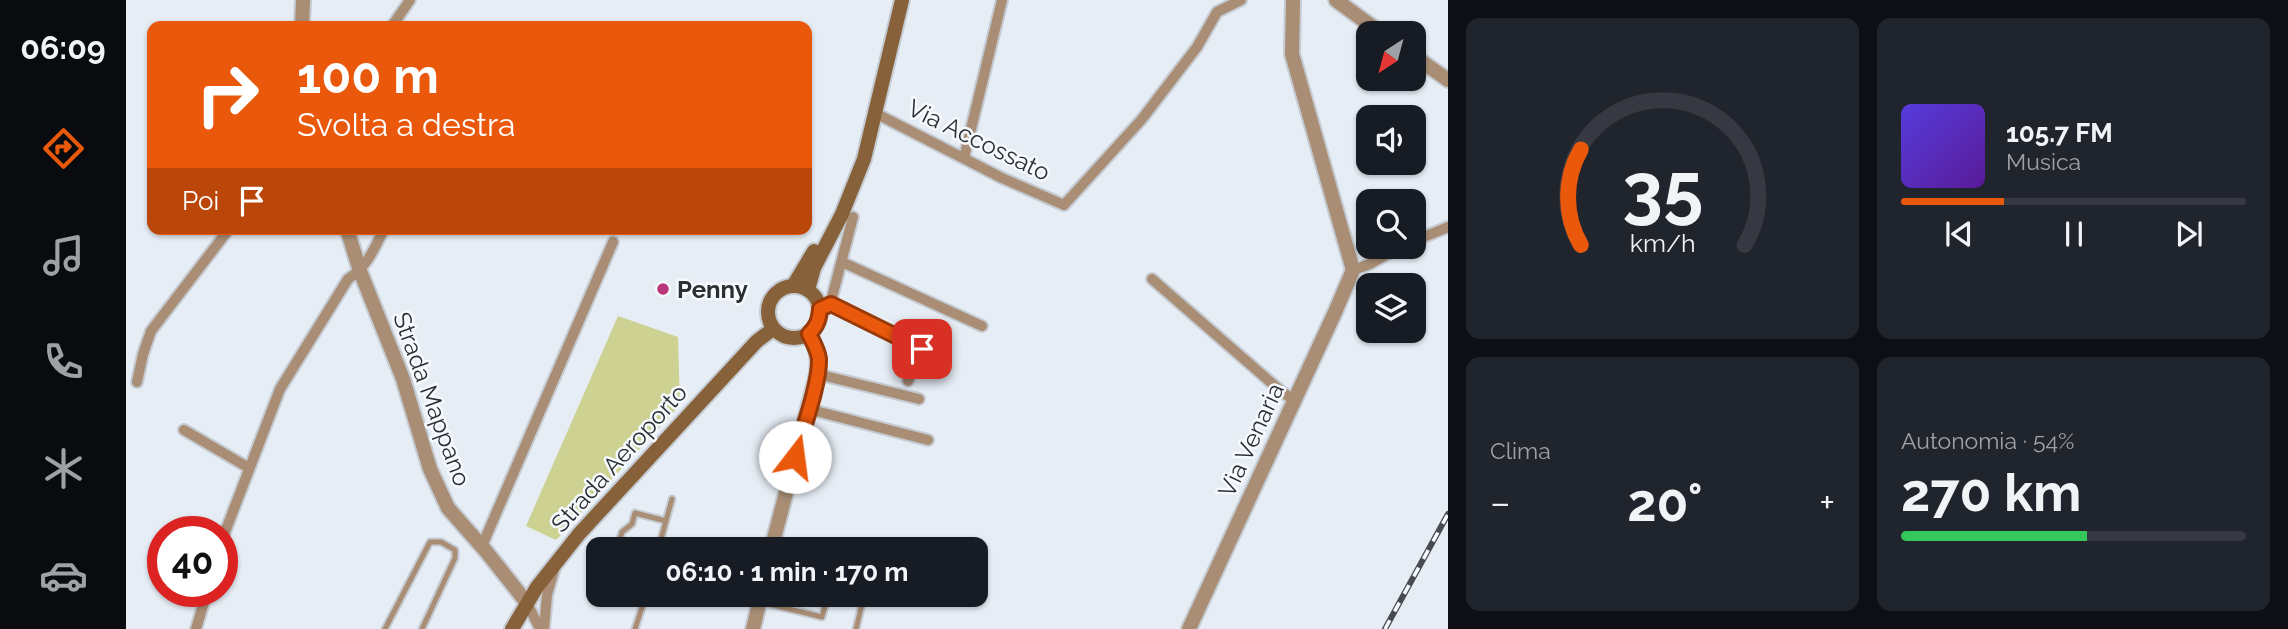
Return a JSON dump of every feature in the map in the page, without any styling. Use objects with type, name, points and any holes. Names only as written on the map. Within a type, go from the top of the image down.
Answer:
[{"type":"main road","points":[[793,286],[833,214],[855,160],[892,0]]},
{"type":"main road","points":[[808,290],[814,268],[856,183],[902,0]]},
{"type":"main road","points":[[793,286],[808,290],[825,307],[816,327],[802,337],[786,337],[773,329],[768,314],[771,300],[780,290],[793,286]]},
{"type":"main road","name":"Strada Aeroporto","points":[[512,629],[557,560],[748,351],[773,329]]},
{"type":"street","points":[[302,21],[303,0]]},
{"type":"street","points":[[395,21],[410,0]]},
{"type":"street","points":[[964,158],[1002,0]]},
{"type":"street","name":"Via Accossato","points":[[875,113],[1002,178],[1064,205],[1142,118],[1197,47],[1217,12],[1241,0]]},
{"type":"street","points":[[1293,0],[1292,54],[1353,270],[1379,259]]},
{"type":"street","points":[[1336,0],[1365,21]]},
{"type":"street","points":[[1426,64],[1448,80]]},
{"type":"street","points":[[853,217],[842,262],[825,307],[922,349],[908,381]]},
{"type":"street","points":[[1426,236],[1448,227]]},
{"type":"street","points":[[137,382],[151,331],[224,235]]},
{"type":"street","name":"Strada Mappano","points":[[348,235],[403,379],[430,469],[448,508],[527,603]]},
{"type":"street","points":[[231,516],[280,389],[348,279],[360,271],[381,235]]},
{"type":"street","points":[[482,546],[613,242]]},
{"type":"street","points":[[842,262],[982,326]]},
{"type":"street","name":"Via Venaria","points":[[1189,629],[1353,270]]},
{"type":"street","points":[[1152,279],[1282,393],[1294,400]]},
{"type":"street","points":[[774,537],[817,374],[819,359],[809,334]]},
{"type":"street","points":[[817,374],[919,399]]},
{"type":"street","points":[[808,409],[928,440]]},
{"type":"street","points":[[184,430],[249,468]]},
{"type":"street","points":[[542,629],[547,596],[557,560]]},
{"type":"street","points":[[527,603],[542,629]]},
{"type":"street","points":[[196,629],[203,607]]},
{"type":"street","points":[[753,629],[758,607]]},
{"type":"lane","points":[[662,537],[672,499]]},
{"type":"lane","points":[[620,537],[622,531],[632,524],[635,513],[666,521]]},
{"type":"lane","points":[[389,628],[430,542],[441,542],[455,550],[455,558],[422,629]]},
{"type":"lane","points":[[635,629],[642,607]]},
{"type":"lane","points":[[789,607],[822,617],[825,607]]},
{"type":"lane","points":[[856,629],[861,607]]},
{"type":"green space","points":[[618,316],[678,337],[680,405],[556,540],[526,526]]},
{"type":"railway","points":[[1385,629],[1448,514]]},
{"type":"place","name":"Penny","points":[[663,289]]},
{"type":"route","points":[[795,457],[817,374],[819,359],[809,334],[816,327],[820,309],[831,304],[922,349]]}]
